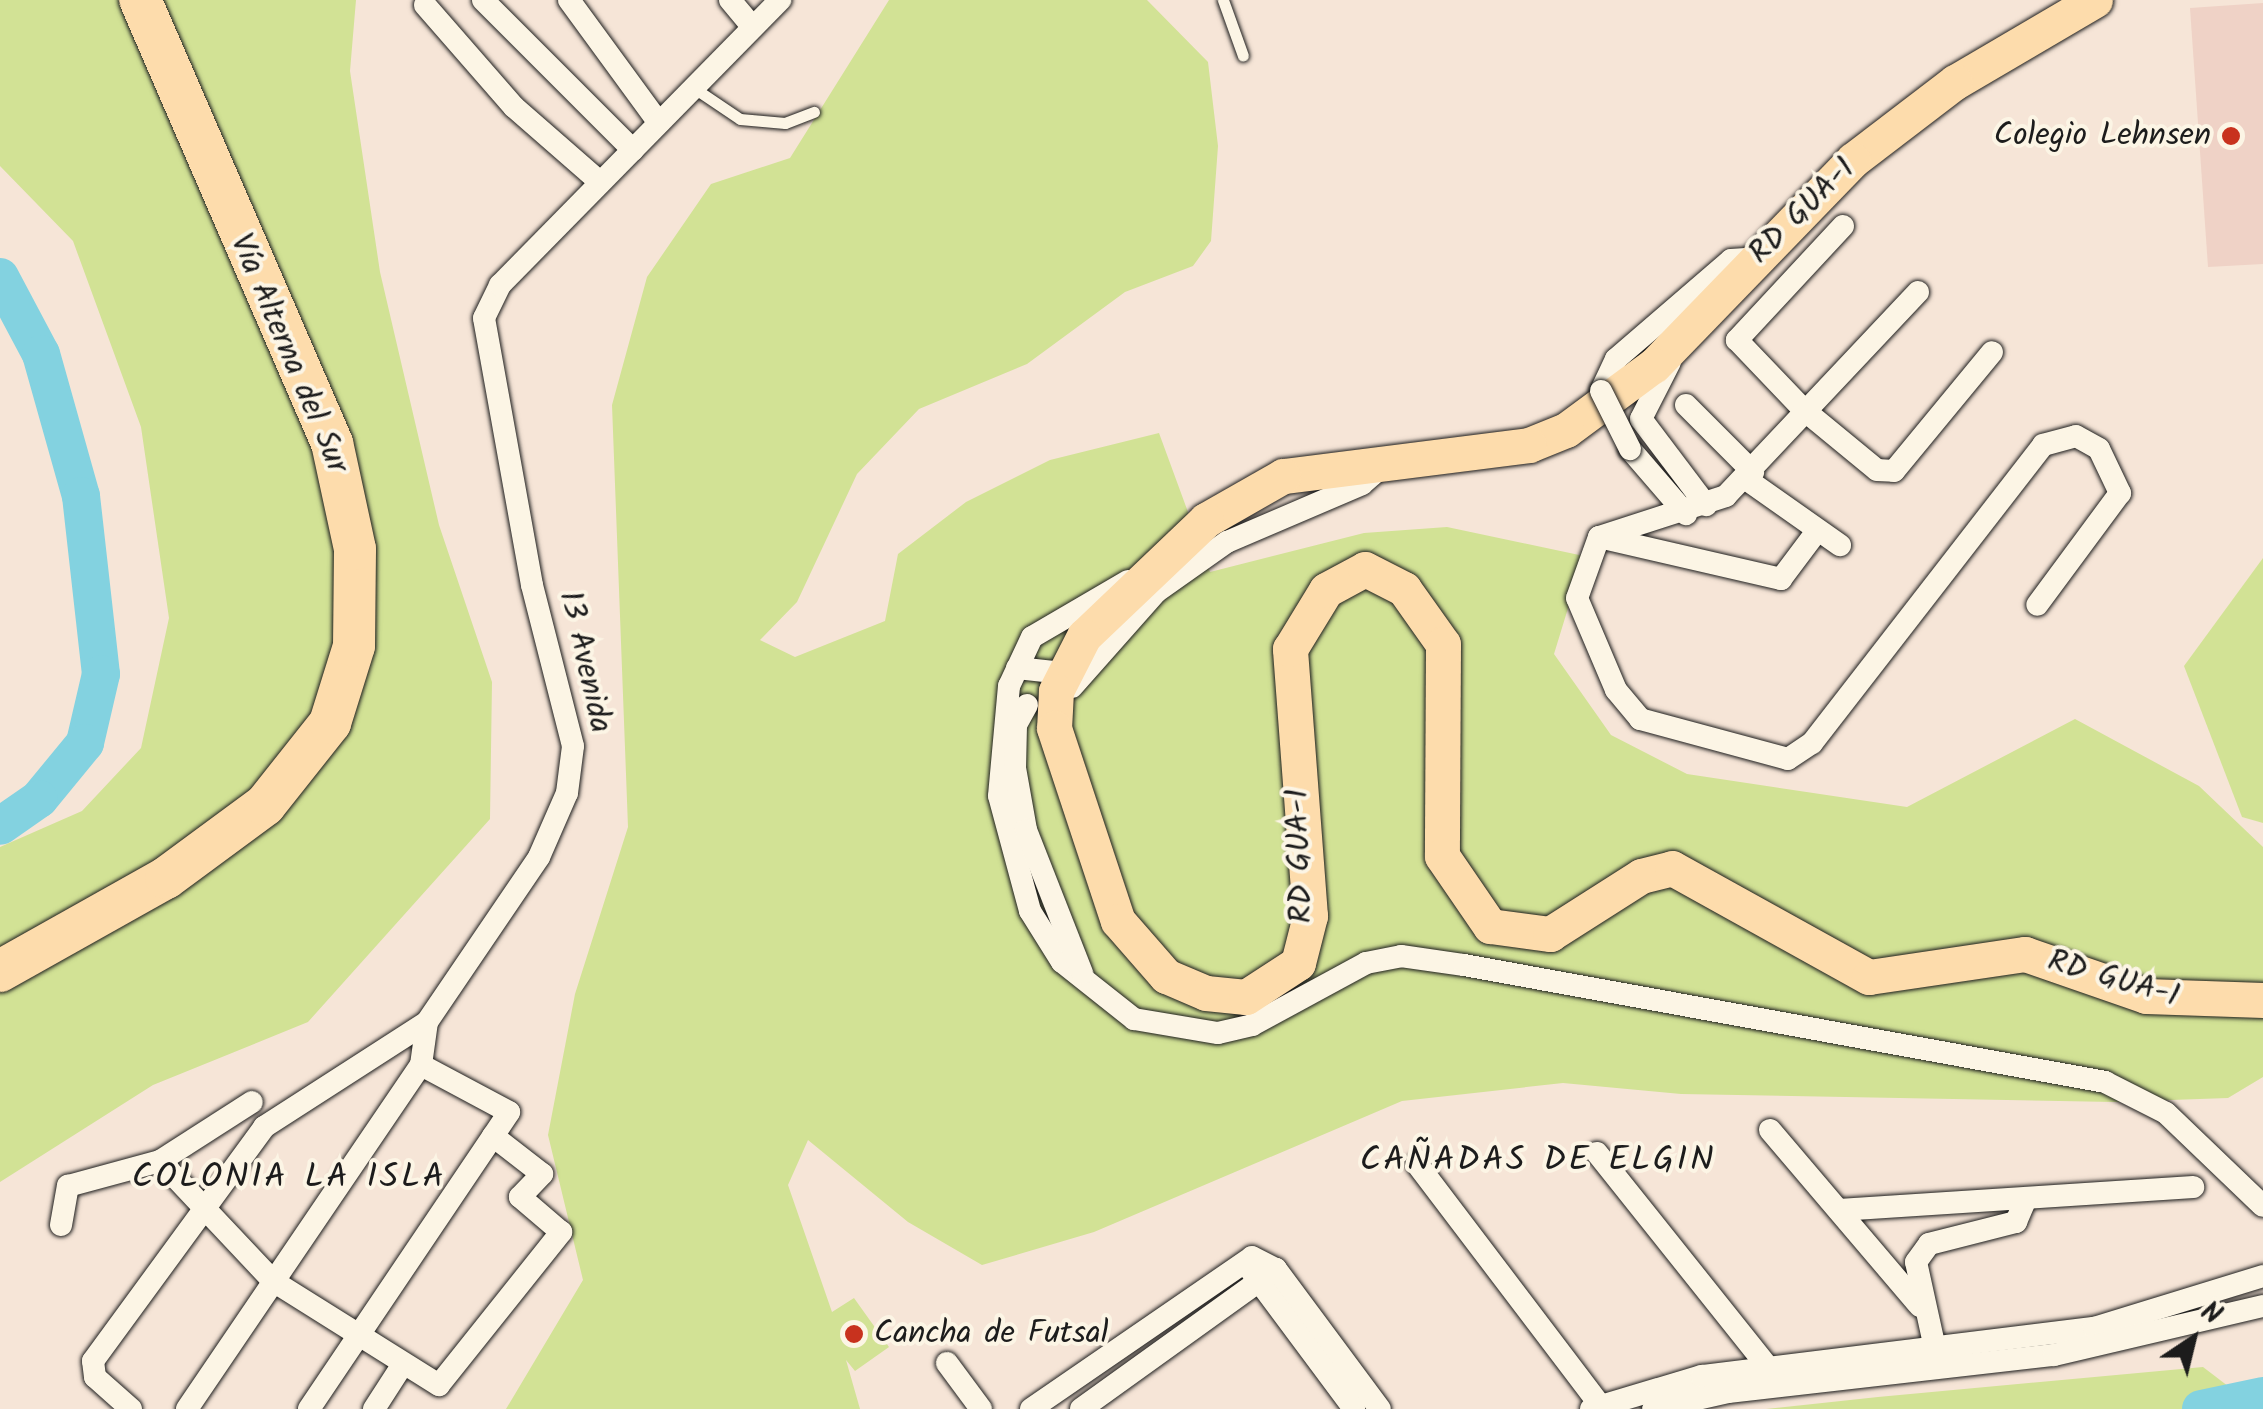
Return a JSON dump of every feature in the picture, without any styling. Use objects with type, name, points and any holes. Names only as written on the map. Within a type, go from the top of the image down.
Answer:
[{"type":"highway","name":"Vía Alterna del Sur","points":[[0,944],[160,867],[218,814],[310,709],[334,595],[311,451],[113,0]]},
{"type":"highway","name":"Vía Alterna del Sur","points":[[0,971],[160,867],[266,806],[302,762],[345,684],[357,600],[332,444],[140,0]]},
{"type":"main road","name":"RD GUA-1","points":[[2096,0],[1940,93],[1852,160],[1690,329],[1566,430],[1529,445],[1392,458],[1283,476],[1206,520],[1139,575],[1065,683],[1054,728],[1118,921],[1166,976],[1206,993],[1246,997],[1298,963],[1310,916],[1290,648],[1326,590],[1365,570],[1404,589],[1443,644],[1442,856],[1490,926],[1550,934],[1641,876],[1672,868],[1868,977],[2024,954],[2146,996],[2263,1000]]},
{"type":"street","points":[[483,0],[632,150]]},
{"type":"street","points":[[569,0],[659,123]]},
{"type":"street","points":[[730,0],[753,27]]},
{"type":"street","name":"13 Avenida","points":[[187,1409],[421,1064],[427,1022],[539,856],[568,794],[574,746],[532,585],[484,318],[500,285],[780,0]]},
{"type":"street","points":[[425,5],[514,107],[600,182]]},
{"type":"street","points":[[1843,226],[1736,340],[1804,410],[1877,470],[1894,471],[1992,352]]},
{"type":"street","points":[[1696,509],[1630,449],[1601,391],[1616,359],[1688,297],[1732,260],[1757,258]]},
{"type":"street","points":[[1598,536],[1696,509],[1749,475],[1804,410],[1918,292]]},
{"type":"street","points":[[1690,329],[1640,419],[1696,509]]},
{"type":"street","points":[[1686,405],[1749,475],[1840,545]]},
{"type":"street","points":[[1598,536],[1578,598],[1626,708],[1656,726],[1778,760],[1812,743],[2043,445],[2076,436],[2098,449],[2120,493],[2037,605]]},
{"type":"street","points":[[1017,668],[1065,683],[1156,592],[1227,542],[1362,484],[1392,458]]},
{"type":"street","points":[[1598,536],[1781,579],[1817,531]]},
{"type":"street","points":[[1139,575],[1032,637],[1017,668],[999,796],[1030,911],[1085,981],[1134,1018],[1218,1033],[1252,1025],[1366,963],[1401,956],[2106,1082],[2166,1113],[2263,1206]]},
{"type":"street","points":[[1028,705],[1016,725],[1016,768],[1026,830],[1085,981]]},
{"type":"street","points":[[131,1409],[95,1377],[93,1361],[264,1126],[427,1022]]},
{"type":"street","points":[[309,1409],[510,1112],[421,1064]]},
{"type":"street","points":[[61,1225],[68,1186],[160,1161],[252,1102]]},
{"type":"street","points":[[1770,1130],[1922,1310]]},
{"type":"street","points":[[160,1161],[200,1212],[273,1281],[359,1330],[430,1384],[446,1380],[561,1232],[520,1197],[542,1174],[493,1136]]},
{"type":"street","points":[[1597,1153],[1776,1376]]},
{"type":"street","points":[[1417,1164],[1598,1408],[1776,1376],[1938,1360],[2054,1355],[2263,1306]]},
{"type":"street","points":[[1839,1210],[2024,1201],[2193,1186]]},
{"type":"street","points":[[1938,1360],[1922,1310],[1916,1262],[1929,1244],[2016,1222],[2024,1201]]},
{"type":"street","points":[[1032,1409],[1243,1262],[1266,1258],[1268,1274],[1358,1404]]},
{"type":"street","points":[[1082,1409],[1268,1274]]},
{"type":"street","points":[[1938,1360],[2094,1328],[2263,1276]]},
{"type":"street","points":[[947,1363],[981,1409]]},
{"type":"street","points":[[374,1409],[403,1364]]},
{"type":"street","points":[[1653,1409],[1776,1376]]},
{"type":"lane","points":[[1223,0],[1243,56]]},
{"type":"lane","points":[[694,88],[740,119],[785,123],[814,112]]},
{"type":"shaded area","name":"Colegio Lehnsen","points":[[2263,3],[2263,264],[2208,267],[2190,8]]},
{"type":"green space","points":[[0,0],[356,0],[350,71],[380,272],[439,525],[492,682],[490,819],[308,1022],[153,1085],[0,1182],[0,847],[82,811],[141,748],[169,618],[141,427],[73,241],[0,166]]},
{"type":"green space","points":[[889,0],[1147,0],[1208,62],[1218,146],[1211,241],[1193,266],[1125,292],[1027,364],[919,409],[857,474],[797,602],[760,640],[795,657],[885,621],[898,554],[966,502],[1050,460],[1159,433],[1210,572],[1364,533],[1447,527],[1584,556],[1554,654],[1611,735],[1687,774],[1907,807],[2075,719],[2199,786],[2263,847],[2263,1077],[2228,1098],[2114,1102],[1681,1094],[1563,1083],[1402,1101],[1094,1232],[982,1265],[908,1222],[808,1140],[788,1185],[832,1312],[854,1298],[889,1347],[855,1371],[846,1360],[860,1409],[506,1409],[583,1280],[548,1135],[575,994],[628,827],[612,405],[647,277],[711,184],[790,158]]},
{"type":"green space","points":[[2263,558],[2263,823],[2242,817],[2184,666]]},
{"type":"green space","points":[[2203,1367],[2258,1409],[1766,1409],[1878,1397]]},
{"type":"waterway","points":[[0,277],[41,354],[81,496],[101,674],[85,743],[39,799],[0,826]]},
{"type":"waterway","points":[[2201,1409],[2263,1396]]},
{"type":"place","name":"Colegio Lehnsen","points":[[2231,136]]},
{"type":"place","name":"Cancha de Futsal","points":[[854,1334]]},
{"type":"district","name":"CAÑADAS DE ELGIN","points":[[1538,1161]]},
{"type":"district","name":"COLONIA LA ISLA","points":[[289,1178]]}]
